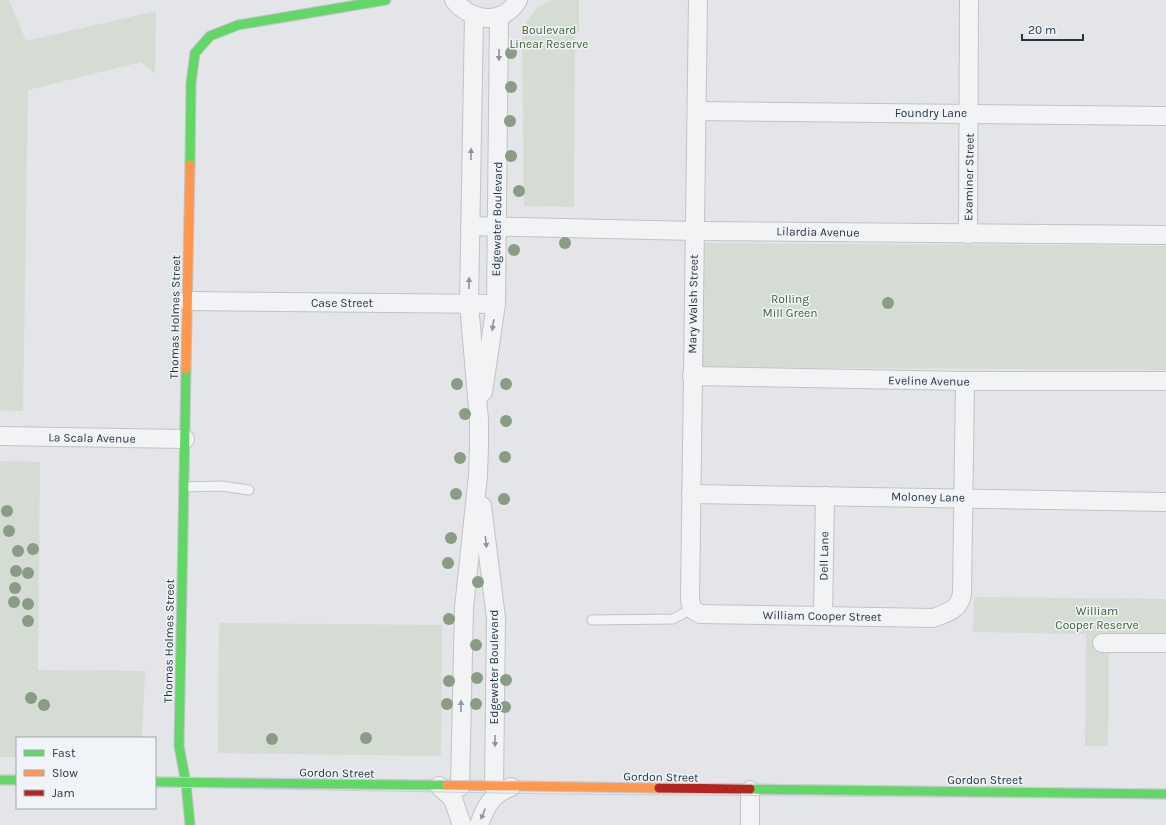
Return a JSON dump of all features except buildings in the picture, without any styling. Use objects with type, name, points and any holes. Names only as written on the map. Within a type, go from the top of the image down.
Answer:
[{"type":"main road","name":"Thomas Holmes Street","points":[[190,825],[186,783],[179,746],[191,83],[195,53],[210,36],[238,25],[386,0]]},
{"type":"main road","points":[[0,780],[16,780]]},
{"type":"main road","name":"Gordon Street","points":[[156,782],[460,787],[1166,794]]},
{"type":"street","points":[[454,0],[462,10],[474,16],[486,18],[499,16],[507,12],[518,0]]},
{"type":"street","name":"Mary Walsh Street","points":[[692,609],[690,599],[692,376],[698,0]]},
{"type":"street","name":"Examiner Street","points":[[968,234],[970,0]]},
{"type":"street","name":"Edgewater Boulevard","points":[[460,787],[464,608],[478,476],[479,420],[469,304],[474,16]]},
{"type":"street","name":"Edgewater Boulevard","points":[[479,420],[496,304],[499,16]]},
{"type":"street","name":"Foundry Lane","points":[[697,111],[1166,116]]},
{"type":"street","name":"Lilardia Avenue","points":[[470,226],[695,232],[1166,235]]},
{"type":"street","name":"Case Street","points":[[187,301],[496,304]]},
{"type":"street","name":"Eveline Avenue","points":[[692,376],[965,381],[1166,380]]},
{"type":"street","points":[[962,498],[965,381]]},
{"type":"street","name":"La Scala Avenue","points":[[0,436],[185,439]]},
{"type":"street","name":"Edgewater Boulevard","points":[[478,476],[496,618],[503,787]]},
{"type":"street","name":"Moloney Lane","points":[[691,494],[1166,502]]},
{"type":"street","name":"Dell Lane","points":[[823,616],[825,496]]},
{"type":"street","name":"William Cooper Street","points":[[692,609],[700,614],[933,618],[952,611],[960,601],[962,594],[962,498]]},
{"type":"street","points":[[1102,643],[1166,643]]},
{"type":"street","points":[[439,786],[453,799],[462,825]]},
{"type":"street","points":[[479,825],[491,800],[503,790],[503,787]]},
{"type":"street","points":[[750,790],[750,825]]},
{"type":"lane","points":[[184,487],[221,486],[249,490]]},
{"type":"lane","points":[[592,620],[673,619],[692,609]]},
{"type":"green space","points":[[0,0],[9,0],[26,41],[156,11],[155,74],[141,62],[28,90],[23,411],[0,410]]},
{"type":"green space","name":"Boulevard Linear Reserve","points":[[550,0],[579,0],[579,32],[575,32],[574,207],[524,206],[522,29],[536,9]]},
{"type":"green space","name":"Rolling Mill Green","points":[[703,243],[1166,246],[1166,370],[702,367]]},
{"type":"green space","points":[[0,461],[40,462],[38,670],[145,671],[142,737],[16,737],[16,757],[0,757]]},
{"type":"green space","name":"William Cooper Reserve","points":[[974,597],[1166,599],[1166,635],[1109,634],[1108,746],[1085,746],[1086,634],[973,632]]},
{"type":"green space","points":[[219,623],[442,625],[441,756],[218,753]]},
{"type":"tram line","points":[[0,775],[16,775]]},
{"type":"tram line","points":[[156,777],[1166,789]]},
{"type":"tram line","points":[[0,785],[16,785]]},
{"type":"tram line","points":[[156,787],[555,794],[1166,799]]},
{"type":"traffic: fast","points":[[190,165],[191,83],[195,53],[210,36],[238,25],[386,0]]},
{"type":"traffic: fast","points":[[186,369],[179,746],[186,783],[190,825]]},
{"type":"traffic: fast","points":[[0,780],[16,780]]},
{"type":"traffic: fast","points":[[156,782],[447,785]]},
{"type":"traffic: fast","points":[[750,789],[1166,794]]},
{"type":"traffic: slow","points":[[186,369],[190,165]]},
{"type":"traffic: slow","points":[[447,785],[659,788]]},
{"type":"traffic: jam","points":[[659,788],[750,789]]}]
